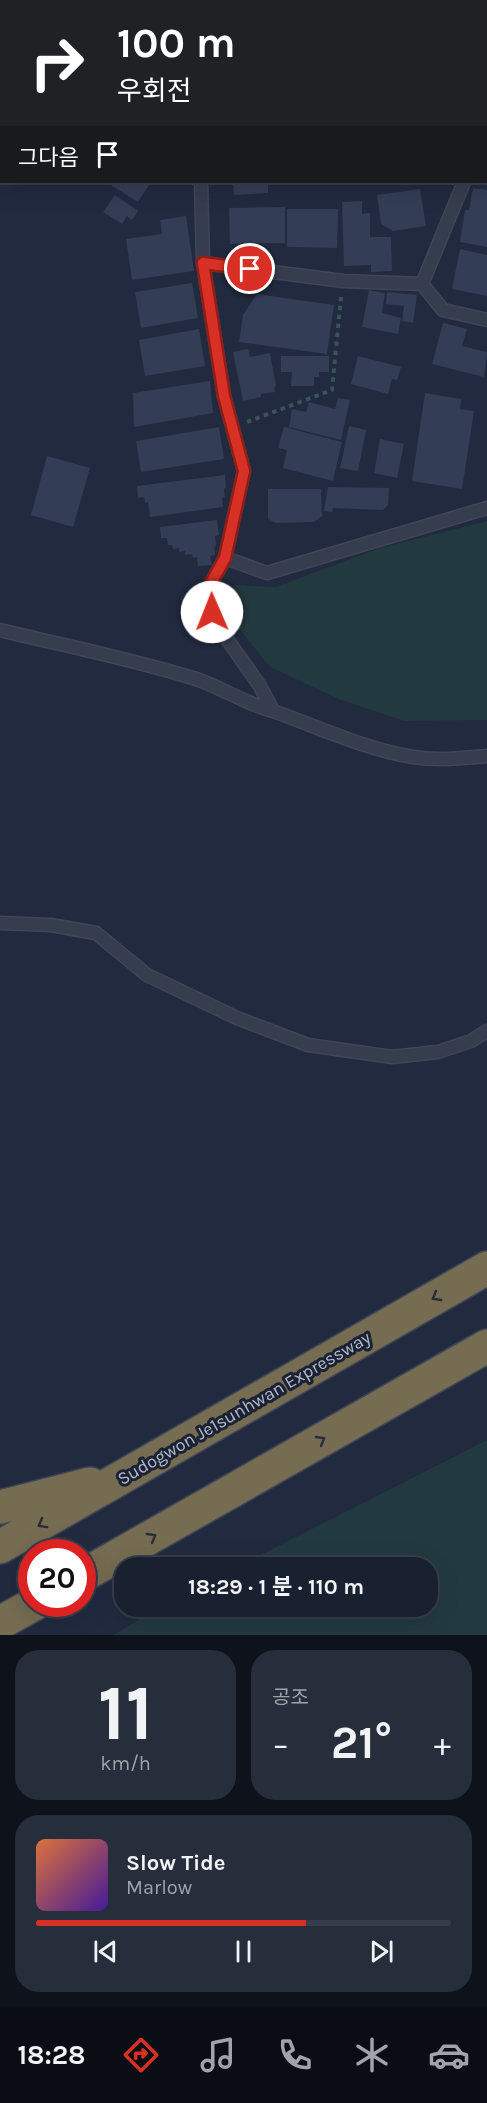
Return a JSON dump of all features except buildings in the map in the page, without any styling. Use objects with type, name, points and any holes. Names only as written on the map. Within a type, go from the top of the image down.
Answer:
[{"type":"highway","name":"Sudogwon Je1sunhwan Expressway","points":[[0,1547],[487,1268]]},
{"type":"highway","points":[[96,1568],[487,1346]]},
{"type":"highway","points":[[0,1507],[130,1474]]},
{"type":"highway","points":[[0,1623],[18,1613]]},
{"type":"lane","points":[[201,183],[203,263],[224,396],[244,471],[225,558],[210,585],[212,612],[229,642],[260,686],[273,711]]},
{"type":"lane","points":[[422,284],[464,183]]},
{"type":"lane","points":[[203,263],[343,281],[422,284],[443,310],[487,320]]},
{"type":"lane","points":[[225,558],[267,573],[487,508]]},
{"type":"lane","points":[[0,630],[108,655],[199,680],[249,704],[380,750],[415,758],[450,760],[487,756]]},
{"type":"lane","points":[[0,923],[51,925],[96,933],[147,975],[237,1018],[308,1045],[392,1058],[438,1052],[471,1041],[487,1031]]},
{"type":"path","points":[[232,428],[332,390],[343,281]]},
{"type":"shaded area","points":[[487,521],[487,720],[404,721],[341,700],[270,667],[227,614],[223,595],[236,585],[276,587],[380,548]]},
{"type":"shaded area","points":[[487,1440],[487,1635],[113,1635],[143,1617],[438,1617],[438,1557],[257,1557]]},
{"type":"route","points":[[212,612],[210,585],[225,558],[244,471],[224,396],[203,263],[250,269]]}]
